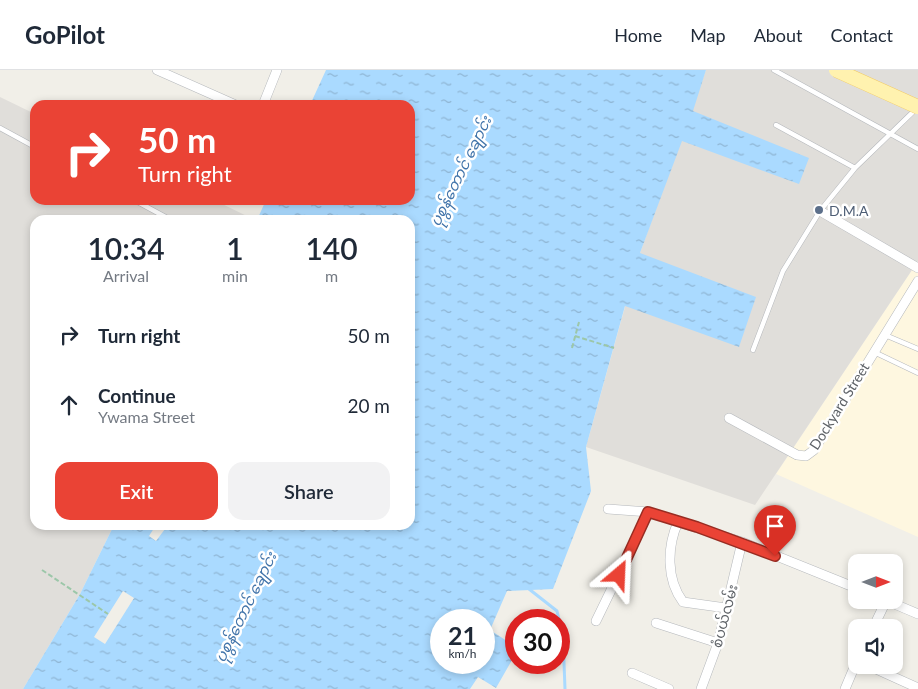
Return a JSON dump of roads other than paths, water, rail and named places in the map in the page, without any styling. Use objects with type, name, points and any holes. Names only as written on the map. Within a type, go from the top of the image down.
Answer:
[{"type":"main road","points":[[836,70],[918,107]]},
{"type":"street","points":[[157,70],[225,100]]},
{"type":"street","points":[[265,100],[277,70]]},
{"type":"street","points":[[820,211],[918,268]]},
{"type":"street","name":"Dockyard Street","points":[[728,418],[797,455],[806,456],[814,450],[918,281]]},
{"type":"street","points":[[608,509],[648,512],[742,542],[848,585]]},
{"type":"street","points":[[596,621],[648,512]]},
{"type":"street","points":[[678,522],[670,550],[675,591],[683,602],[726,608]]},
{"type":"street","name":"စံပယ်လမ်း","points":[[701,689],[718,643],[742,542]]},
{"type":"street","points":[[903,607],[918,614]]},
{"type":"street","points":[[656,623],[718,643]]},
{"type":"street","points":[[632,673],[669,689]]},
{"type":"street","points":[[845,689],[851,674]]},
{"type":"street","points":[[886,674],[918,688]]},
{"type":"lane","points":[[774,70],[918,149]]},
{"type":"lane","points":[[753,350],[783,271],[820,211],[856,168],[918,107]]},
{"type":"lane","points":[[776,125],[856,168]]},
{"type":"lane","points":[[0,128],[30,144]]},
{"type":"lane","points":[[143,205],[162,215]]},
{"type":"lane","points":[[884,334],[918,349]]},
{"type":"lane","points":[[873,352],[918,373]]},
{"type":"water","name":"ပုစွန်တောင် ချောင်း","points":[[326,70],[706,70],[693,111],[809,158],[799,184],[682,141],[640,253],[756,297],[739,347],[625,306],[586,447],[591,491],[553,589],[507,591],[495,619],[495,609],[430,609],[430,674],[495,674],[495,633],[505,640],[505,672],[496,688],[478,677],[470,689],[23,689],[80,594],[112,530],[415,530],[415,215],[259,215],[264,205],[415,205],[415,100],[312,100]]},
{"type":"waterway","points":[[529,589],[557,611],[563,636],[565,689]]},
{"type":"place","name":"D.M.A","points":[[819,210]]}]
